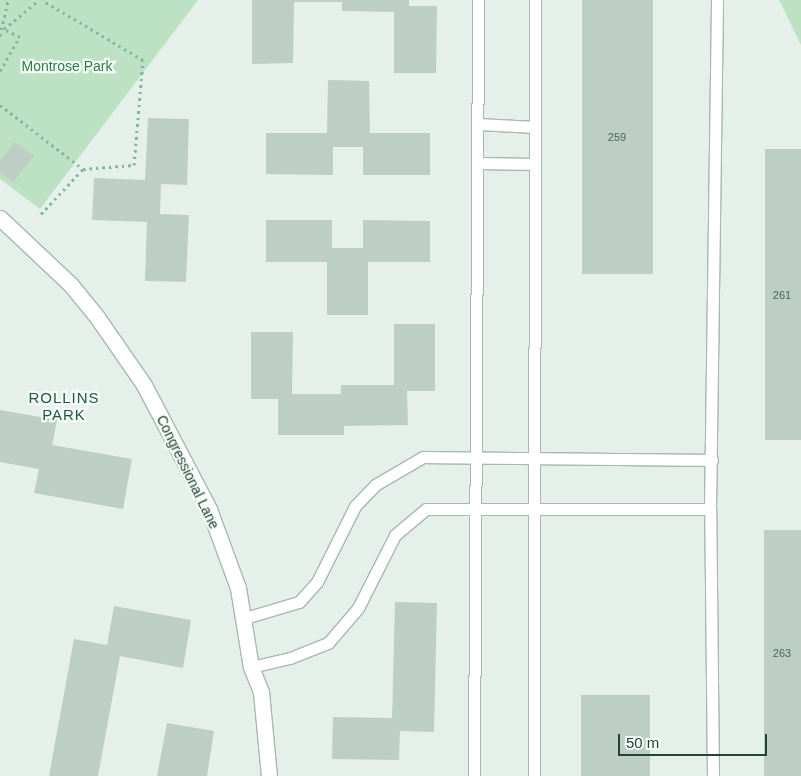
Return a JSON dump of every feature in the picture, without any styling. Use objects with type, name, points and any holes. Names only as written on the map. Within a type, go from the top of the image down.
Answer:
[{"type":"street","name":"Congressional Lane","points":[[0,218],[71,285],[144,385],[209,509],[245,618],[251,667],[261,692],[269,776]]},
{"type":"lane","points":[[474,776],[478,455],[478,0]]},
{"type":"lane","points":[[534,776],[535,0]]},
{"type":"lane","points":[[713,776],[710,509],[717,0]]},
{"type":"lane","points":[[478,124],[535,127]]},
{"type":"lane","points":[[478,163],[535,164]]},
{"type":"lane","points":[[245,618],[299,602],[316,582],[356,506],[400,468],[423,457],[478,455],[712,460]]},
{"type":"lane","points":[[251,667],[290,658],[328,643],[358,608],[395,535],[420,513],[437,507],[710,509]]},
{"type":"path","points":[[0,36],[4,28],[8,0]]},
{"type":"path","points":[[0,105],[84,168],[134,165],[143,60],[40,0],[4,28]]},
{"type":"path","points":[[0,71],[20,37],[4,28]]},
{"type":"path","points":[[41,214],[84,168]]},
{"type":"green space","name":"Montrose Park","points":[[0,0],[198,0],[40,209],[0,179]]},
{"type":"green space","points":[[779,0],[801,0],[801,45]]},
{"type":"building","points":[[252,0],[409,0],[409,6],[437,6],[436,73],[394,73],[394,12],[342,11],[342,2],[294,2],[293,63],[252,64]]},
{"type":"building","points":[[582,0],[653,0],[653,274],[582,274]]},
{"type":"building","points":[[328,80],[369,81],[370,133],[430,133],[430,175],[363,175],[363,147],[333,147],[333,175],[266,174],[266,133],[327,133]]},
{"type":"building","points":[[148,118],[189,119],[187,185],[161,184],[160,214],[189,215],[186,282],[145,281],[147,222],[92,220],[94,178],[145,180]]},
{"type":"building","points":[[15,142],[34,156],[13,182],[0,172],[0,161]]},
{"type":"building","points":[[765,149],[801,149],[801,440],[765,440]]},
{"type":"building","points":[[266,220],[332,220],[332,248],[363,248],[363,220],[430,221],[430,262],[368,262],[368,315],[327,315],[327,262],[266,262]]},
{"type":"building","points":[[394,324],[435,324],[435,391],[407,391],[408,425],[344,426],[344,435],[278,435],[278,399],[251,399],[251,332],[293,332],[292,394],[341,394],[341,385],[394,385]]},
{"type":"building","points":[[0,410],[57,420],[52,445],[132,459],[123,509],[34,493],[39,469],[0,462]]},
{"type":"building","points":[[764,530],[801,530],[801,776],[764,776]]},
{"type":"building","points":[[395,602],[437,603],[434,732],[400,731],[399,760],[332,759],[333,717],[392,718]]},
{"type":"building","points":[[114,606],[191,620],[183,668],[120,656],[98,776],[49,776],[74,639],[107,645]]},
{"type":"building","points":[[581,695],[650,695],[650,776],[581,776]]},
{"type":"building","points":[[167,723],[214,731],[207,776],[157,776]]},
{"type":"district","name":"ROLLINS PARK","points":[[64,406]]}]
